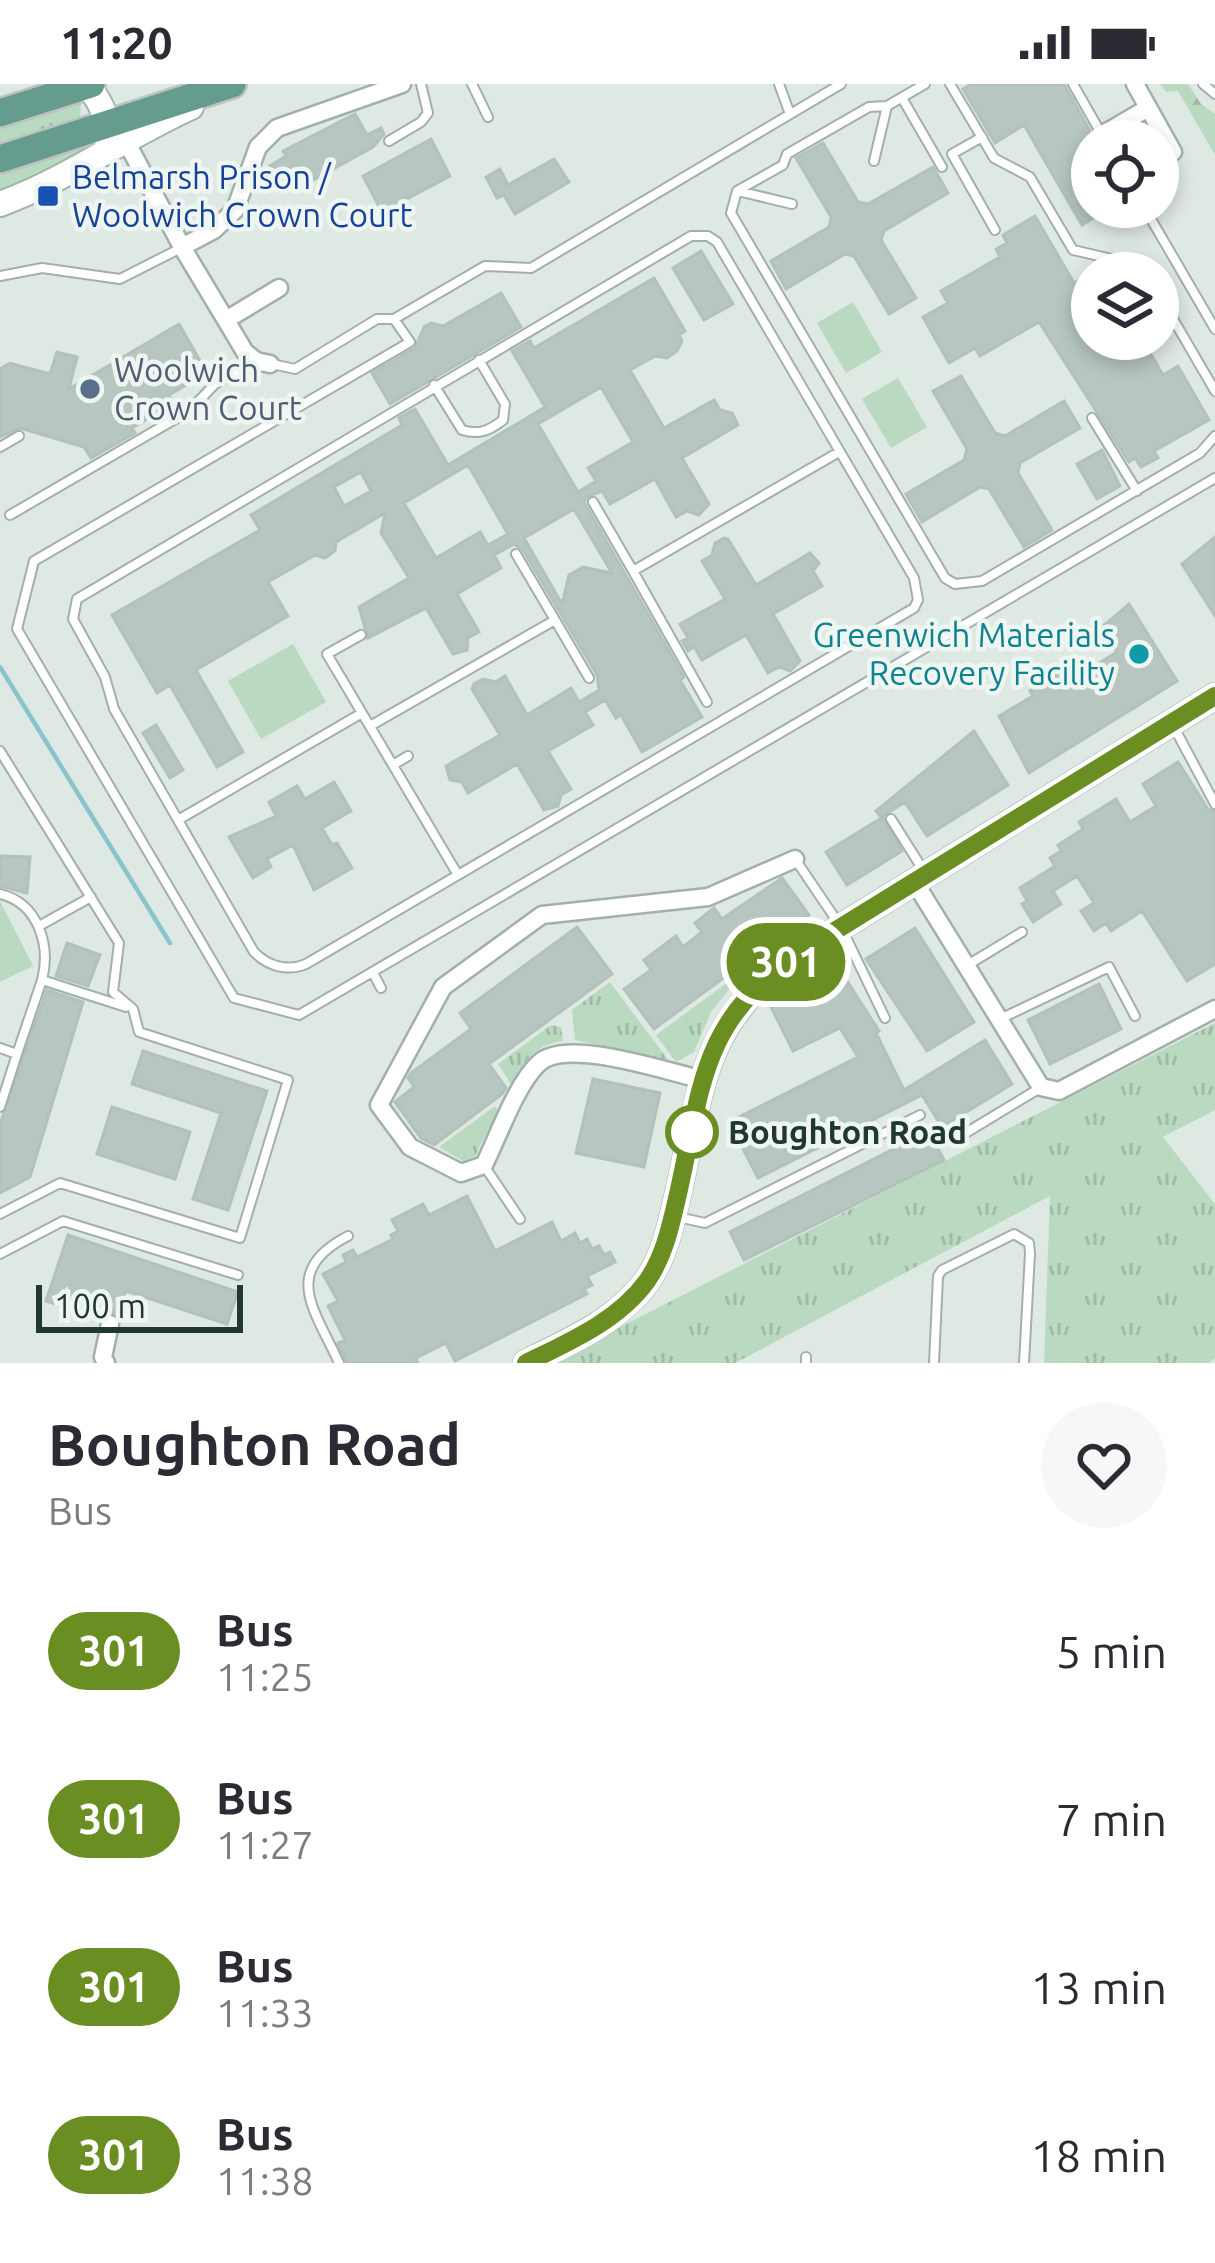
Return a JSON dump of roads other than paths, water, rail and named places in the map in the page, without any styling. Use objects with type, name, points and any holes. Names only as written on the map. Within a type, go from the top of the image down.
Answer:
[{"type":"main road","points":[[0,112],[88,84]]},
{"type":"main road","points":[[0,159],[67,137],[117,132],[232,84]]},
{"type":"street","points":[[88,84],[245,352],[263,362]]},
{"type":"street","points":[[67,137],[88,116],[88,84]]},
{"type":"street","points":[[0,204],[82,169],[117,132],[243,84]]},
{"type":"street","points":[[182,247],[214,230],[235,211],[258,148],[277,128],[402,84]]},
{"type":"street","points":[[1135,84],[1155,120]]},
{"type":"street","points":[[1130,120],[1148,108]]},
{"type":"street","points":[[226,320],[279,288]]},
{"type":"street","points":[[526,1363],[600,1324],[634,1296],[657,1263],[673,1216],[704,1080],[719,1034],[742,1001],[772,972],[841,927],[1215,696]]},
{"type":"street","points":[[704,1080],[578,1052],[550,1054],[530,1073],[484,1166],[461,1173],[410,1147],[380,1105],[443,987],[542,915],[708,898],[795,859]]},
{"type":"street","points":[[920,878],[965,967],[1041,1088],[1059,1091],[1215,1009]]},
{"type":"street","points":[[106,1363],[110,1324]]},
{"type":"lane","points":[[389,141],[428,113],[421,84]]},
{"type":"lane","points":[[472,84],[488,117]]},
{"type":"lane","points":[[778,84],[790,114]]},
{"type":"lane","points":[[10,515],[189,411],[215,384],[263,362],[295,369],[377,319],[394,319],[485,266],[531,268],[841,84]]},
{"type":"lane","points":[[925,84],[887,106],[868,107],[787,154],[783,165],[737,191],[731,213],[945,578],[955,584],[982,581],[1200,453],[1215,436]]},
{"type":"lane","points":[[950,84],[994,158],[1030,177],[1073,250],[1082,252]]},
{"type":"lane","points":[[1073,84],[1094,120]]},
{"type":"lane","points":[[1203,84],[1215,94]]},
{"type":"lane","points":[[902,98],[942,167]]},
{"type":"lane","points":[[874,161],[887,106]]},
{"type":"lane","points":[[982,137],[952,154],[995,230]]},
{"type":"lane","points":[[737,191],[792,204]]},
{"type":"lane","points":[[1156,228],[1215,329]]},
{"type":"lane","points":[[691,236],[708,236],[717,242],[914,578],[918,600],[914,608],[306,964],[287,968],[262,960],[254,952],[114,709],[105,677],[78,631],[72,608],[76,599],[434,385],[691,236]]},
{"type":"lane","points":[[0,276],[55,269],[120,279],[182,247]]},
{"type":"lane","points":[[394,319],[410,343],[34,561],[16,629],[234,998],[299,1015],[1215,478]]},
{"type":"lane","points":[[1179,328],[1215,391]]},
{"type":"lane","points":[[434,385],[462,430],[475,434],[490,430],[502,420],[505,404],[479,360]]},
{"type":"lane","points":[[1092,418],[1137,490]]},
{"type":"lane","points":[[0,447],[19,436]]},
{"type":"lane","points":[[633,572],[839,452]]},
{"type":"lane","points":[[593,502],[707,702]]},
{"type":"lane","points":[[516,554],[589,678]]},
{"type":"lane","points":[[370,726],[555,620]]},
{"type":"lane","points":[[361,635],[327,654],[458,875]]},
{"type":"lane","points":[[178,820],[362,713]]},
{"type":"lane","points":[[1172,723],[1215,804]]},
{"type":"lane","points":[[0,751],[119,943],[113,992],[133,1009],[139,1032],[288,1080],[240,1238],[60,1183],[0,1214]]},
{"type":"lane","points":[[393,765],[408,756]]},
{"type":"lane","points":[[891,819],[920,878]]},
{"type":"lane","points":[[795,859],[841,927],[885,1018]]},
{"type":"lane","points":[[0,894],[17,900],[39,926],[46,949],[42,980],[0,1107]]},
{"type":"lane","points":[[39,926],[91,897]]},
{"type":"lane","points":[[965,967],[1022,932]]},
{"type":"lane","points":[[998,1019],[1109,967],[1135,1016]]},
{"type":"lane","points":[[373,973],[382,988]]},
{"type":"lane","points":[[42,980],[133,1009]]},
{"type":"lane","points":[[0,1048],[17,1054]]},
{"type":"lane","points":[[964,1134],[1041,1088]]},
{"type":"lane","points":[[673,1216],[705,1223],[920,1115]]},
{"type":"lane","points":[[484,1166],[520,1219]]},
{"type":"lane","points":[[0,1254],[64,1221],[238,1275]]},
{"type":"lane","points":[[934,1363],[938,1276],[1014,1234],[1029,1243],[1030,1253],[1024,1363]]},
{"type":"lane","points":[[338,1363],[308,1287],[322,1250],[348,1236]]},
{"type":"waterway","points":[[0,667],[170,943]]},
{"type":"place","name":"Belmarsh Prison / Woolwich Crown Court","points":[[48,196]]},
{"type":"place","name":"Woolwich Crown Court","points":[[90,389]]},
{"type":"place","name":"Greenwich Materials Recovery Facility","points":[[1139,654]]},
{"type":"place","name":"Boughton Road","points":[[692,1132]]}]
